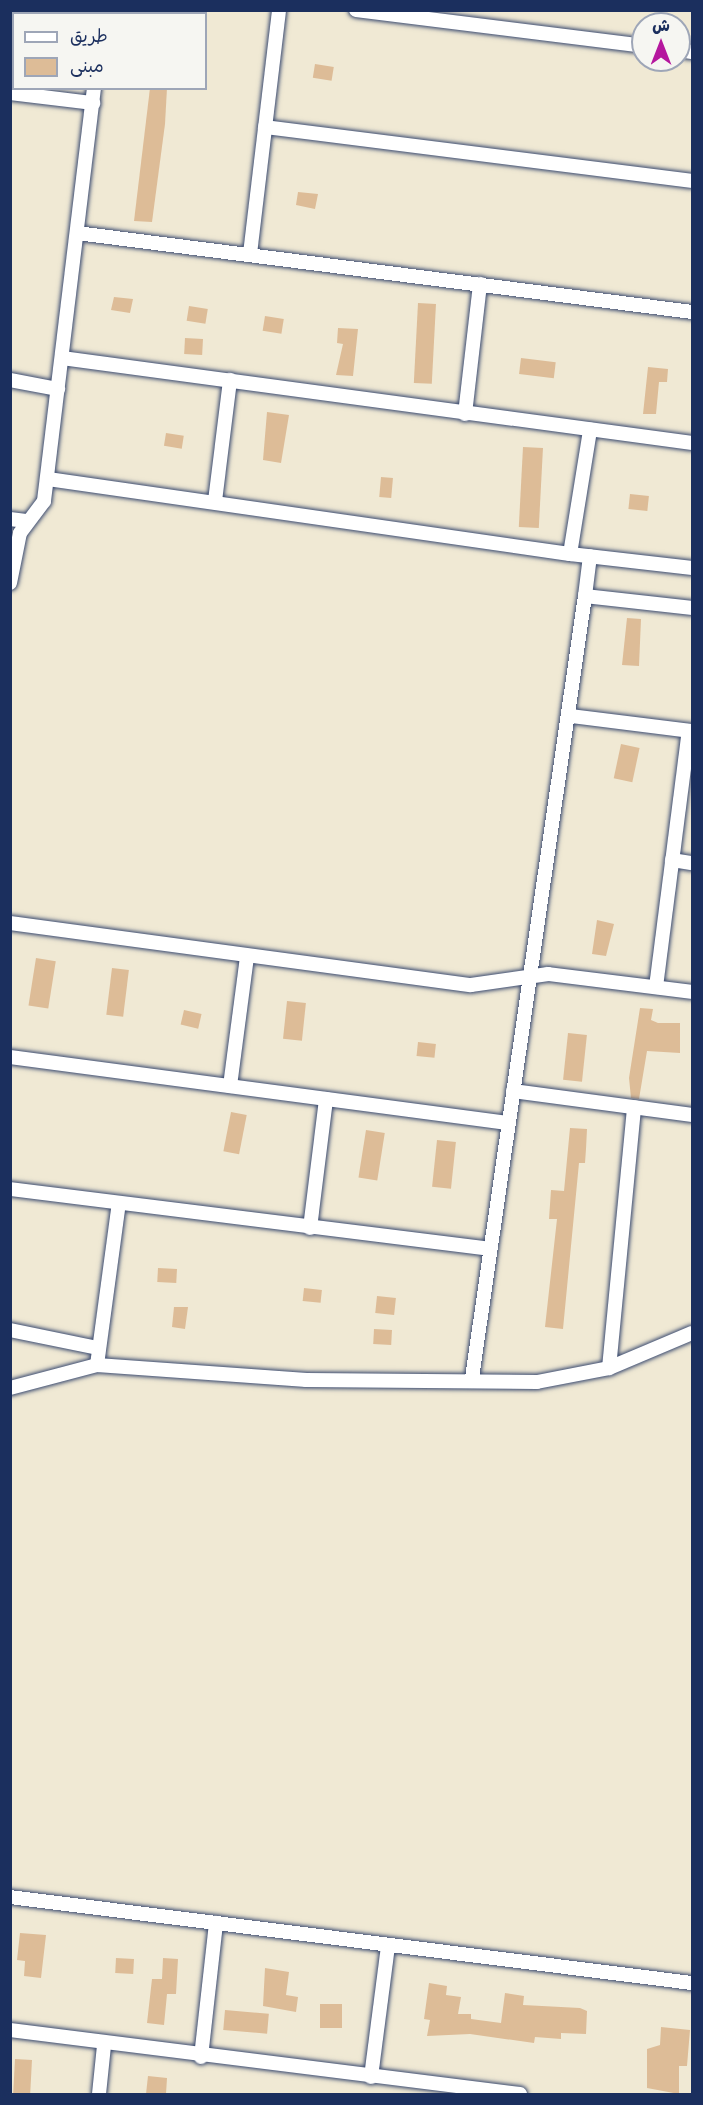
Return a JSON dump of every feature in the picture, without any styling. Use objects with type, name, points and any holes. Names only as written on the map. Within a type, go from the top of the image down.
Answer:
[{"type":"street","points":[[250,254],[279,10]]},
{"type":"street","points":[[364,11],[631,44]]},
{"type":"street","points":[[10,583],[26,521],[44,501],[48,479],[94,90]]},
{"type":"street","points":[[10,93],[93,103]]},
{"type":"street","points":[[265,127],[693,181]]},
{"type":"street","points":[[76,233],[693,312]]},
{"type":"street","points":[[465,414],[480,284]]},
{"type":"street","points":[[63,358],[693,443]]},
{"type":"street","points":[[10,380],[58,388]]},
{"type":"street","points":[[215,501],[230,380]]},
{"type":"street","points":[[570,554],[590,430]]},
{"type":"street","points":[[48,479],[215,501],[570,554],[693,568]]},
{"type":"street","points":[[10,519],[26,521]]},
{"type":"street","points":[[472,1378],[528,978],[571,716],[590,556]]},
{"type":"street","points":[[585,596],[693,608]]},
{"type":"street","points":[[571,716],[691,731],[656,987]]},
{"type":"street","points":[[672,860],[693,863]]},
{"type":"street","points":[[10,923],[471,985],[569,975],[693,992]]},
{"type":"street","points":[[230,1086],[247,956]]},
{"type":"street","points":[[10,1058],[508,1123]]},
{"type":"street","points":[[513,1091],[693,1115]]},
{"type":"street","points":[[309,1228],[326,1099]]},
{"type":"street","points":[[609,1368],[634,1107]]},
{"type":"street","points":[[10,1189],[490,1249]]},
{"type":"street","points":[[97,1365],[118,1203]]},
{"type":"street","points":[[10,1330],[98,1348]]},
{"type":"street","points":[[10,1388],[97,1365],[306,1380],[472,1378],[537,1382],[609,1368],[669,1338],[693,1333]]},
{"type":"street","points":[[10,1898],[693,1983]]},
{"type":"street","points":[[201,2056],[216,1923]]},
{"type":"street","points":[[371,2077],[388,1946]]},
{"type":"street","points":[[10,2030],[104,2046],[514,2094]]},
{"type":"street","points":[[99,2094],[104,2046]]},
{"type":"building","points":[[315,64],[334,67],[332,81],[313,78]]},
{"type":"building","points":[[150,90],[167,90],[165,124],[152,222],[134,221]]},
{"type":"building","points":[[298,192],[318,194],[315,209],[296,205]]},
{"type":"building","points":[[114,297],[133,299],[130,313],[111,310]]},
{"type":"building","points":[[418,303],[436,304],[432,384],[414,383]]},
{"type":"building","points":[[189,306],[208,309],[205,324],[187,321]]},
{"type":"building","points":[[265,316],[284,319],[281,334],[263,331]]},
{"type":"building","points":[[338,328],[358,329],[353,376],[336,375],[343,344],[337,343]]},
{"type":"building","points":[[185,338],[203,339],[202,355],[184,354]]},
{"type":"building","points":[[521,358],[556,362],[554,378],[519,374]]},
{"type":"building","points":[[648,367],[668,369],[667,382],[659,382],[656,414],[643,414]]},
{"type":"building","points":[[267,412],[289,415],[281,463],[263,460]]},
{"type":"building","points":[[166,433],[184,436],[182,449],[164,446]]},
{"type":"building","points":[[523,447],[543,448],[539,528],[519,527]]},
{"type":"building","points":[[381,477],[393,478],[391,498],[379,497]]},
{"type":"building","points":[[630,494],[649,496],[647,511],[628,509]]},
{"type":"building","points":[[627,618],[641,619],[639,666],[622,665]]},
{"type":"building","points":[[621,744],[640,748],[632,782],[614,778]]},
{"type":"building","points":[[597,920],[614,924],[606,956],[592,954]]},
{"type":"building","points":[[36,958],[56,961],[48,1009],[28,1005]]},
{"type":"building","points":[[112,968],[129,970],[123,1017],[106,1015]]},
{"type":"building","points":[[287,1001],[306,1003],[302,1041],[283,1039]]},
{"type":"building","points":[[640,1008],[653,1009],[651,1020],[658,1023],[680,1023],[680,1053],[647,1051],[639,1099],[631,1098],[629,1078]]},
{"type":"building","points":[[184,1010],[202,1014],[198,1029],[181,1025]]},
{"type":"building","points":[[568,1033],[587,1035],[582,1082],[563,1080]]},
{"type":"building","points":[[418,1042],[436,1044],[434,1058],[417,1056]]},
{"type":"building","points":[[231,1112],[247,1115],[239,1154],[223,1151]]},
{"type":"building","points":[[570,1128],[587,1129],[585,1163],[579,1163],[563,1329],[545,1327],[557,1219],[549,1219],[551,1190],[564,1191]]},
{"type":"building","points":[[366,1130],[385,1133],[377,1180],[358,1177]]},
{"type":"building","points":[[437,1140],[456,1142],[451,1189],[432,1187]]},
{"type":"building","points":[[158,1268],[177,1269],[176,1283],[157,1282]]},
{"type":"building","points":[[304,1288],[322,1290],[321,1303],[303,1301]]},
{"type":"building","points":[[377,1296],[396,1298],[394,1315],[375,1313]]},
{"type":"building","points":[[174,1307],[188,1307],[185,1329],[172,1327]]},
{"type":"building","points":[[374,1329],[392,1330],[391,1345],[373,1344]]},
{"type":"building","points":[[20,1933],[46,1935],[41,1978],[24,1976],[25,1961],[17,1960]]},
{"type":"building","points":[[116,1958],[134,1959],[133,1974],[115,1973]]},
{"type":"building","points":[[163,1958],[178,1959],[176,1994],[167,1994],[164,2025],[147,2023],[152,1979],[162,1979]]},
{"type":"building","points":[[265,1968],[289,1972],[286,1995],[298,1997],[296,2012],[263,2006]]},
{"type":"building","points":[[429,1983],[447,1986],[446,1995],[461,1997],[458,2014],[471,2014],[471,2019],[501,2023],[505,1993],[524,1996],[523,2005],[580,2008],[587,2011],[586,2034],[561,2033],[561,2039],[535,2037],[534,2043],[470,2034],[427,2036],[430,2020],[424,2019]]},
{"type":"building","points":[[320,2004],[342,2004],[342,2028],[320,2028]]},
{"type":"building","points":[[225,2010],[269,2014],[267,2034],[223,2030]]},
{"type":"building","points":[[661,2027],[690,2030],[687,2066],[679,2066],[679,2094],[647,2088],[647,2049],[660,2045]]},
{"type":"building","points":[[15,2059],[32,2060],[30,2094],[13,2094]]},
{"type":"building","points":[[148,2076],[167,2078],[166,2094],[146,2094]]}]
